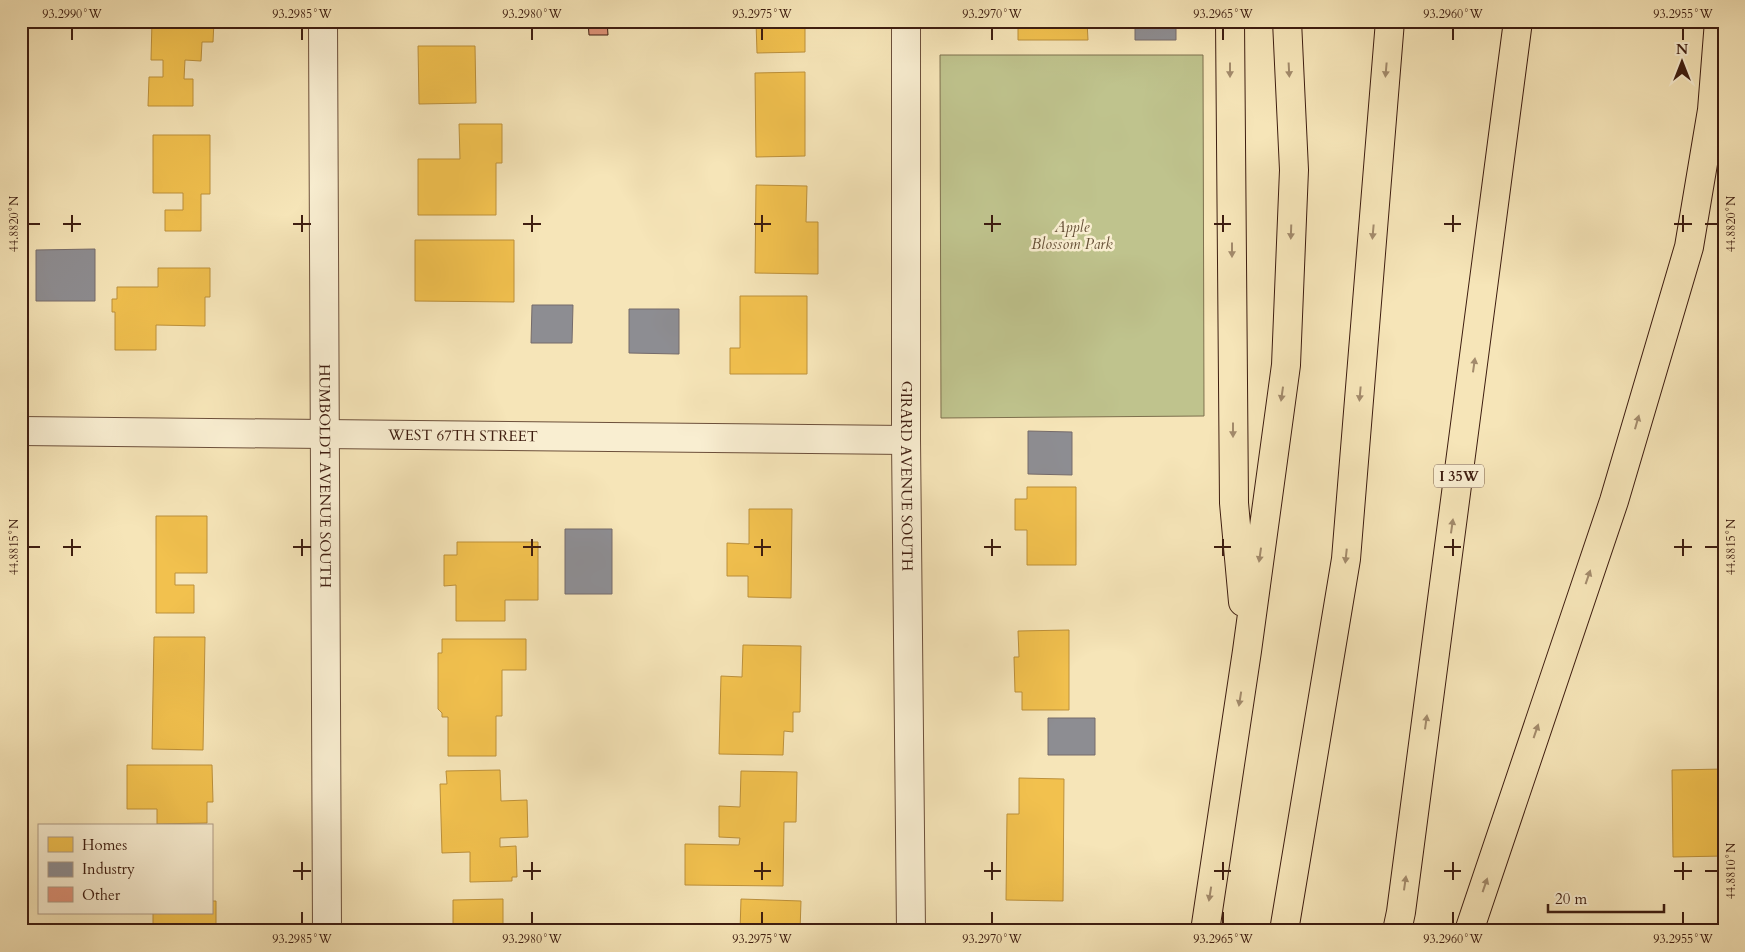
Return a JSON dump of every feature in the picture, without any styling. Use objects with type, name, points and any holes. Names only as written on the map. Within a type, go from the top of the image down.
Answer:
[{"type":"highway","points":[[1230,21],[1234,503],[1247,651]]},
{"type":"highway","points":[[1204,931],[1247,651],[1286,365],[1294,170],[1287,21]]},
{"type":"highway","points":[[1284,931],[1346,559],[1390,21]]},
{"type":"highway","name":"I 35W","points":[[1397,931],[1404,892],[1518,21]]},
{"type":"highway","points":[[1469,931],[1614,501],[1689,247],[1712,110],[1720,21]]},
{"type":"street","name":"HUMBOLDT AVENUE SOUTH","points":[[322,21],[327,931]]},
{"type":"street","name":"GIRARD AVENUE SOUTH","points":[[906,21],[906,440],[911,931]]},
{"type":"street","name":"WEST 67TH STREET","points":[[21,431],[906,440]]},
{"type":"green space","name":"Apple Blossom Park","points":[[940,55],[1203,55],[1204,416],[941,418]]},
{"type":"building: Homes","points":[[152,21],[214,21],[213,42],[202,42],[201,61],[185,60],[184,79],[193,79],[193,106],[148,106],[149,77],[163,77],[163,60],[151,60]]},
{"type":"building: Homes","points":[[720,21],[813,22],[805,23],[805,52],[757,53],[756,22]]},
{"type":"building: Homes","points":[[1018,21],[1087,21],[1088,40],[1018,40]]},
{"type":"building: Homes","points":[[418,46],[475,46],[476,103],[419,104]]},
{"type":"building: Homes","points":[[805,72],[805,156],[756,157],[755,73]]},
{"type":"building: Homes","points":[[459,124],[502,124],[502,163],[496,163],[496,215],[418,215],[418,159],[460,159]]},
{"type":"building: Homes","points":[[153,135],[210,135],[210,194],[201,194],[201,231],[165,231],[165,210],[183,210],[183,193],[153,193]]},
{"type":"building: Homes","points":[[756,185],[807,186],[806,222],[818,222],[818,274],[755,273]]},
{"type":"building: Homes","points":[[415,240],[514,240],[514,302],[415,301]]},
{"type":"building: Homes","points":[[158,268],[210,268],[210,297],[205,297],[205,326],[156,325],[156,350],[115,350],[115,312],[112,312],[112,299],[117,299],[117,287],[158,287]]},
{"type":"building: Homes","points":[[740,296],[807,296],[807,374],[730,374],[730,348],[740,348]]},
{"type":"building: Homes","points":[[1027,487],[1076,487],[1076,565],[1027,565],[1027,530],[1015,530],[1015,499],[1027,499]]},
{"type":"building: Homes","points":[[749,509],[792,509],[791,598],[748,597],[748,576],[727,576],[727,543],[749,544]]},
{"type":"building: Homes","points":[[156,516],[207,516],[207,573],[175,573],[175,585],[194,585],[194,613],[156,613]]},
{"type":"building: Homes","points":[[457,542],[538,542],[538,600],[505,600],[505,621],[456,621],[456,585],[444,586],[444,555],[457,555]]},
{"type":"building: Homes","points":[[1069,630],[1069,710],[1022,710],[1022,692],[1015,692],[1014,657],[1019,657],[1018,631]]},
{"type":"building: Homes","points":[[154,637],[205,637],[203,750],[152,749]]},
{"type":"building: Homes","points":[[442,639],[526,639],[526,670],[502,670],[502,716],[496,716],[496,756],[448,756],[448,717],[442,717],[442,713],[438,709],[438,653],[442,653]]},
{"type":"building: Homes","points":[[743,645],[801,646],[800,712],[793,712],[793,732],[784,731],[783,755],[719,754],[721,676],[742,677]]},
{"type":"building: Homes","points":[[127,765],[212,765],[213,802],[207,802],[207,823],[157,824],[157,809],[127,809]]},
{"type":"building: Homes","points":[[1724,769],[1724,856],[1673,857],[1672,770]]},
{"type":"building: Homes","points":[[500,770],[501,801],[527,800],[528,837],[500,838],[500,847],[516,846],[517,877],[512,877],[512,881],[470,882],[470,852],[442,853],[440,784],[447,784],[446,771]]},
{"type":"building: Homes","points":[[741,771],[797,772],[796,822],[784,822],[783,886],[685,885],[685,844],[739,845],[740,838],[719,837],[719,806],[740,807]]},
{"type":"building: Homes","points":[[1019,778],[1064,779],[1063,901],[1006,900],[1007,814],[1019,814]]},
{"type":"building: Homes","points":[[503,899],[503,931],[453,931],[453,900]]},
{"type":"building: Homes","points":[[741,899],[801,901],[800,931],[740,931]]},
{"type":"building: Homes","points":[[212,901],[216,901],[216,931],[153,931],[153,914],[212,914]]},
{"type":"building: Industry","points":[[1135,21],[1176,21],[1176,40],[1135,40]]},
{"type":"building: Industry","points":[[95,249],[95,301],[36,301],[36,250]]},
{"type":"building: Industry","points":[[532,305],[573,305],[572,343],[531,343]]},
{"type":"building: Industry","points":[[629,309],[679,309],[679,354],[629,353]]},
{"type":"building: Industry","points":[[1028,431],[1072,432],[1072,475],[1028,474]]},
{"type":"building: Industry","points":[[565,529],[612,529],[612,594],[565,594]]},
{"type":"building: Industry","points":[[1048,718],[1095,718],[1095,755],[1048,755]]},
{"type":"building: Other","points":[[588,21],[607,21],[608,35],[589,35]]}]
